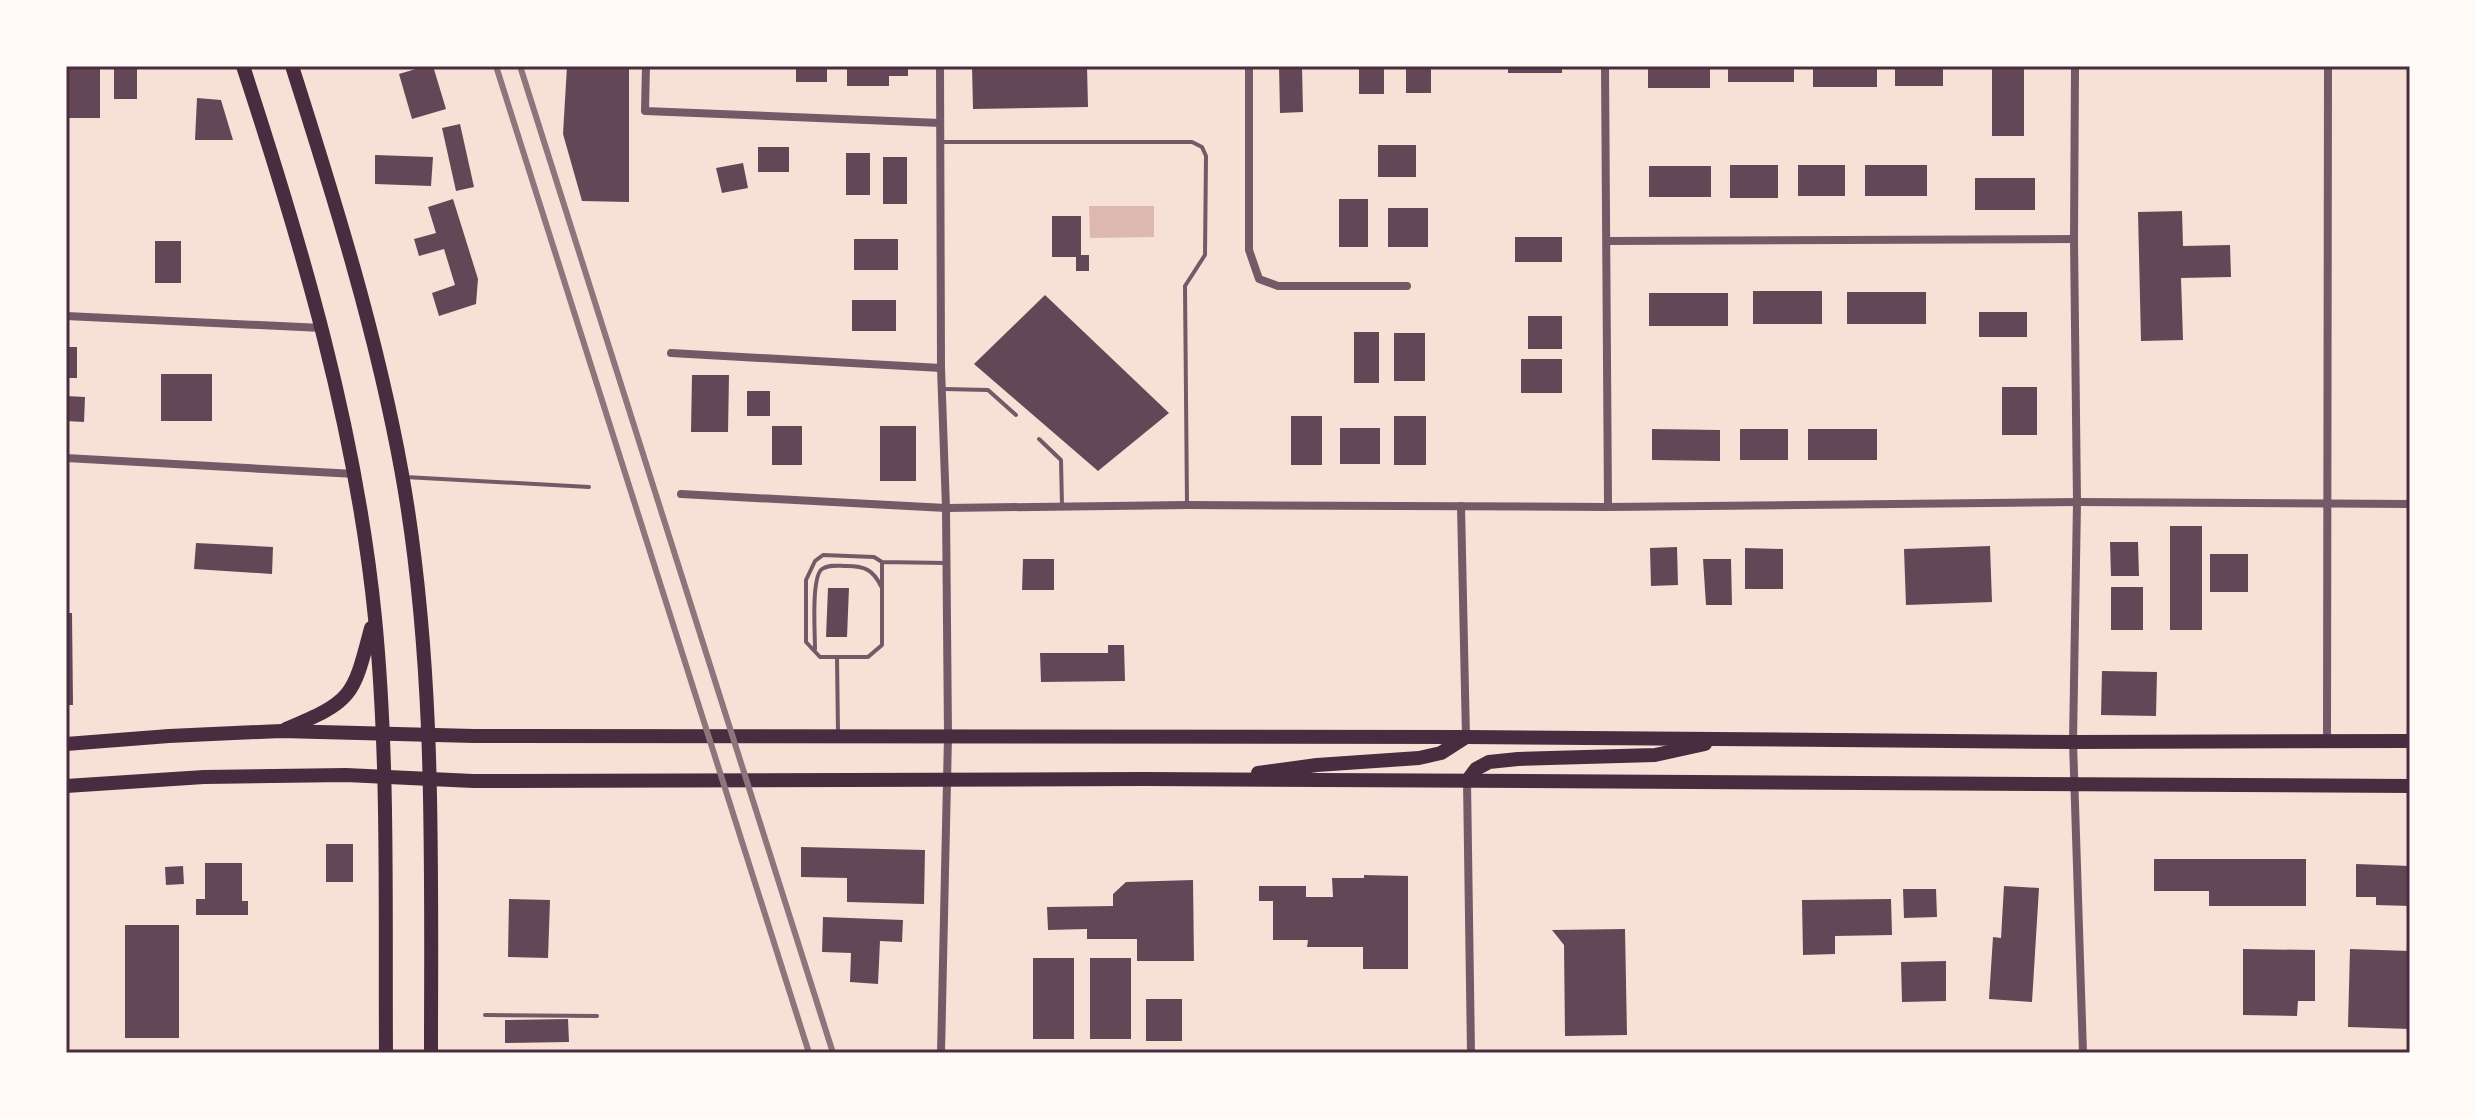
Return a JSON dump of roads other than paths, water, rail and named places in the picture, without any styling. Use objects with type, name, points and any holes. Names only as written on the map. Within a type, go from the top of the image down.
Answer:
[{"type":"main road","points":[[243,66],[322,328],[355,474],[375,616],[383,735],[386,1053]]},
{"type":"main road","points":[[291,67],[342,223],[371,331],[403,477],[421,614],[429,735],[431,1053]]},
{"type":"main road","points":[[281,731],[327,712],[345,699],[358,679],[375,616]]},
{"type":"main road","points":[[66,744],[281,731],[383,735],[2410,741]]},
{"type":"main road","points":[[1230,779],[1317,765],[1419,758],[1441,753],[1466,737]]},
{"type":"main road","points":[[1467,781],[1476,769],[1489,762],[1655,755],[1691,749],[1721,739]]},
{"type":"main road","points":[[66,786],[204,777],[2410,786]]},
{"type":"street","points":[[646,66],[645,111],[940,123]]},
{"type":"street","points":[[940,66],[941,368],[948,736],[941,1053]]},
{"type":"street","points":[[1249,66],[1249,250],[1259,279],[1278,286],[1407,286]]},
{"type":"street","points":[[1605,66],[1608,507]]},
{"type":"street","points":[[2075,66],[2077,502],[2073,742],[2083,1053]]},
{"type":"street","points":[[2327,740],[2328,66]]},
{"type":"street","points":[[1607,241],[2074,239]]},
{"type":"street","points":[[66,316],[322,328]]},
{"type":"street","points":[[671,353],[941,368]]},
{"type":"street","points":[[66,458],[355,474]]},
{"type":"street","points":[[681,494],[946,508],[1187,505],[1608,507],[2077,502],[2410,504]]},
{"type":"street","points":[[1461,506],[1466,737]]},
{"type":"street","points":[[1467,781],[1471,1053]]},
{"type":"lane","points":[[940,142],[1192,142],[1202,147],[1206,156],[1205,255],[1185,286],[1187,505]]},
{"type":"lane","points":[[942,389],[988,390],[1016,415]]},
{"type":"lane","points":[[1039,439],[1061,460],[1062,506]]},
{"type":"lane","points":[[403,477],[589,487]]},
{"type":"lane","points":[[882,562],[882,645],[868,657],[820,657],[806,642],[806,580],[815,561],[823,555],[874,557],[882,562],[946,563]]},
{"type":"lane","points":[[815,651],[816,581],[822,569],[830,566],[868,568],[882,588]]},
{"type":"lane","points":[[837,657],[838,736]]},
{"type":"lane","points":[[485,1015],[597,1016]]},
{"type":"railway","points":[[496,66],[809,1053]]},
{"type":"railway","points":[[520,66],[833,1053]]}]
